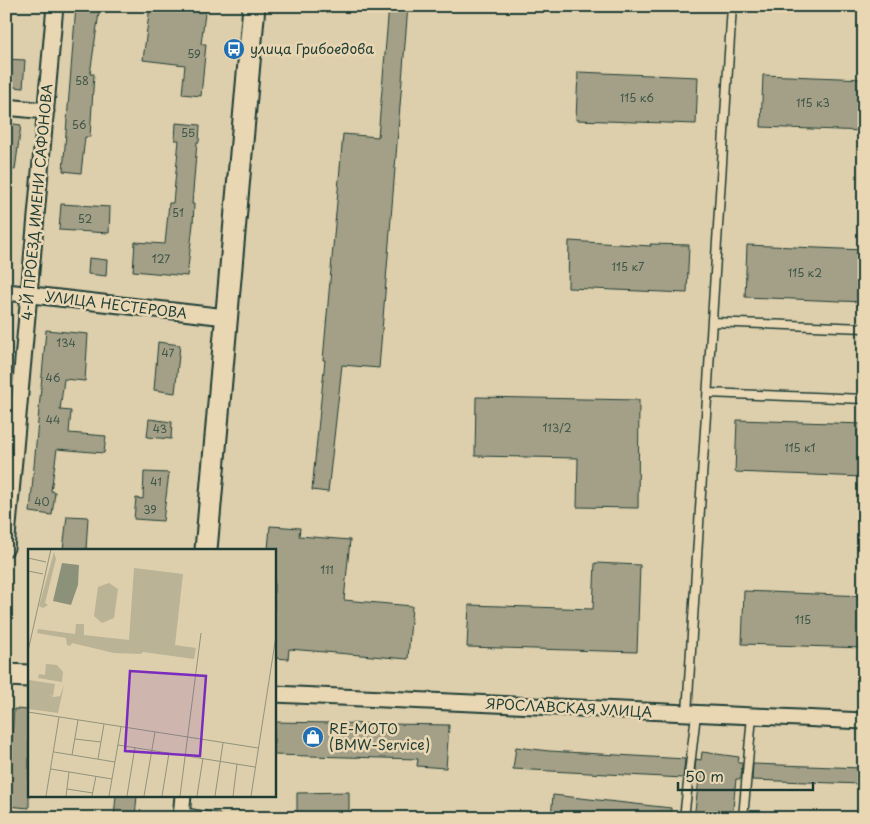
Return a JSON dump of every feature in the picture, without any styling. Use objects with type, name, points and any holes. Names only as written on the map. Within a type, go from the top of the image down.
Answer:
[{"type":"street","name":"4-Й ПРОЕЗД ИМЕНИ САФОНОВА","points":[[6,548],[9,486],[29,294],[55,6]]},
{"type":"street","points":[[206,549],[254,6]]},
{"type":"street","points":[[6,107],[46,111]]},
{"type":"street","name":"УЛИЦА НЕСТЕРОВА","points":[[6,292],[226,317]]},
{"type":"street","points":[[6,675],[28,676]]},
{"type":"street","name":"ЯРОСЛАВСКАЯ УЛИЦА","points":[[275,694],[864,721]]},
{"type":"street","points":[[181,815],[183,796]]},
{"type":"lane","points":[[684,818],[692,713],[712,322],[732,6]]},
{"type":"lane","points":[[712,322],[864,328]]},
{"type":"lane","points":[[708,393],[864,399]]},
{"type":"lane","points":[[743,818],[752,716]]},
{"type":"lane","points":[[181,815],[216,818]]},
{"type":"building","points":[[76,6],[100,6],[90,74],[94,74],[90,137],[85,137],[81,173],[63,171]]},
{"type":"building","points":[[150,6],[206,6],[201,44],[206,44],[201,96],[182,94],[185,65],[143,60]]},
{"type":"building","points":[[389,6],[408,6],[379,368],[342,365],[328,492],[312,490],[325,360],[323,360],[343,134],[378,137]]},
{"type":"building","points":[[7,59],[25,60],[23,88],[6,86]]},
{"type":"building","points":[[578,72],[698,77],[696,124],[576,120]]},
{"type":"building","points":[[763,75],[864,79],[864,131],[761,127]]},
{"type":"building","points":[[6,123],[21,125],[15,170],[6,169]]},
{"type":"building","points":[[176,123],[200,125],[199,142],[197,142],[192,204],[194,204],[193,224],[187,276],[133,271],[135,242],[165,244],[169,203],[173,203],[179,140],[175,140]]},
{"type":"building","points":[[61,204],[110,207],[109,233],[59,230]]},
{"type":"building","points":[[569,241],[651,246],[650,244],[689,245],[687,293],[568,288]]},
{"type":"building","points":[[747,245],[864,250],[864,302],[745,297]]},
{"type":"building","points":[[89,258],[107,260],[106,276],[88,274]]},
{"type":"building","points":[[46,330],[88,334],[85,381],[64,379],[60,410],[71,411],[69,433],[106,436],[104,453],[57,449],[51,491],[55,492],[52,515],[30,512]]},
{"type":"building","points":[[158,342],[180,345],[175,393],[154,390]]},
{"type":"building","points":[[476,397],[639,400],[638,508],[577,507],[578,458],[475,456]]},
{"type":"building","points":[[149,419],[172,422],[171,439],[147,437]]},
{"type":"building","points":[[737,420],[864,424],[864,477],[735,472]]},
{"type":"building","points":[[144,472],[169,473],[163,521],[134,519],[136,498],[143,499]]},
{"type":"building","points":[[67,516],[88,517],[86,549],[63,549]]},
{"type":"building","points":[[270,526],[300,528],[299,536],[350,540],[344,600],[412,606],[408,659],[289,649],[288,659],[275,658],[275,549],[268,549]]},
{"type":"building","points":[[595,563],[640,565],[637,652],[467,647],[469,605],[593,609]]},
{"type":"building","points":[[744,591],[864,596],[864,648],[742,644]]},
{"type":"building","points":[[14,709],[28,710],[29,808],[7,806]]},
{"type":"building","points":[[275,722],[449,725],[446,768],[417,766],[418,759],[275,755]]},
{"type":"building","points":[[516,747],[549,751],[685,759],[683,778],[513,769]]},
{"type":"building","points":[[702,752],[739,757],[738,763],[742,763],[741,779],[736,779],[732,818],[694,818],[699,779],[694,778],[696,759],[701,760]]},
{"type":"building","points":[[753,764],[862,768],[861,784],[752,780]]},
{"type":"building","points":[[349,792],[349,818],[297,818],[297,793]]},
{"type":"building","points":[[553,795],[671,808],[671,818],[551,818]]},
{"type":"building","points":[[116,796],[137,796],[135,818],[114,818]]},
{"type":"place","name":"улица Грибоедова","points":[[234,49]]},
{"type":"place","name":"RE-MOTO (BMW-Service)","points":[[313,737]]}]
